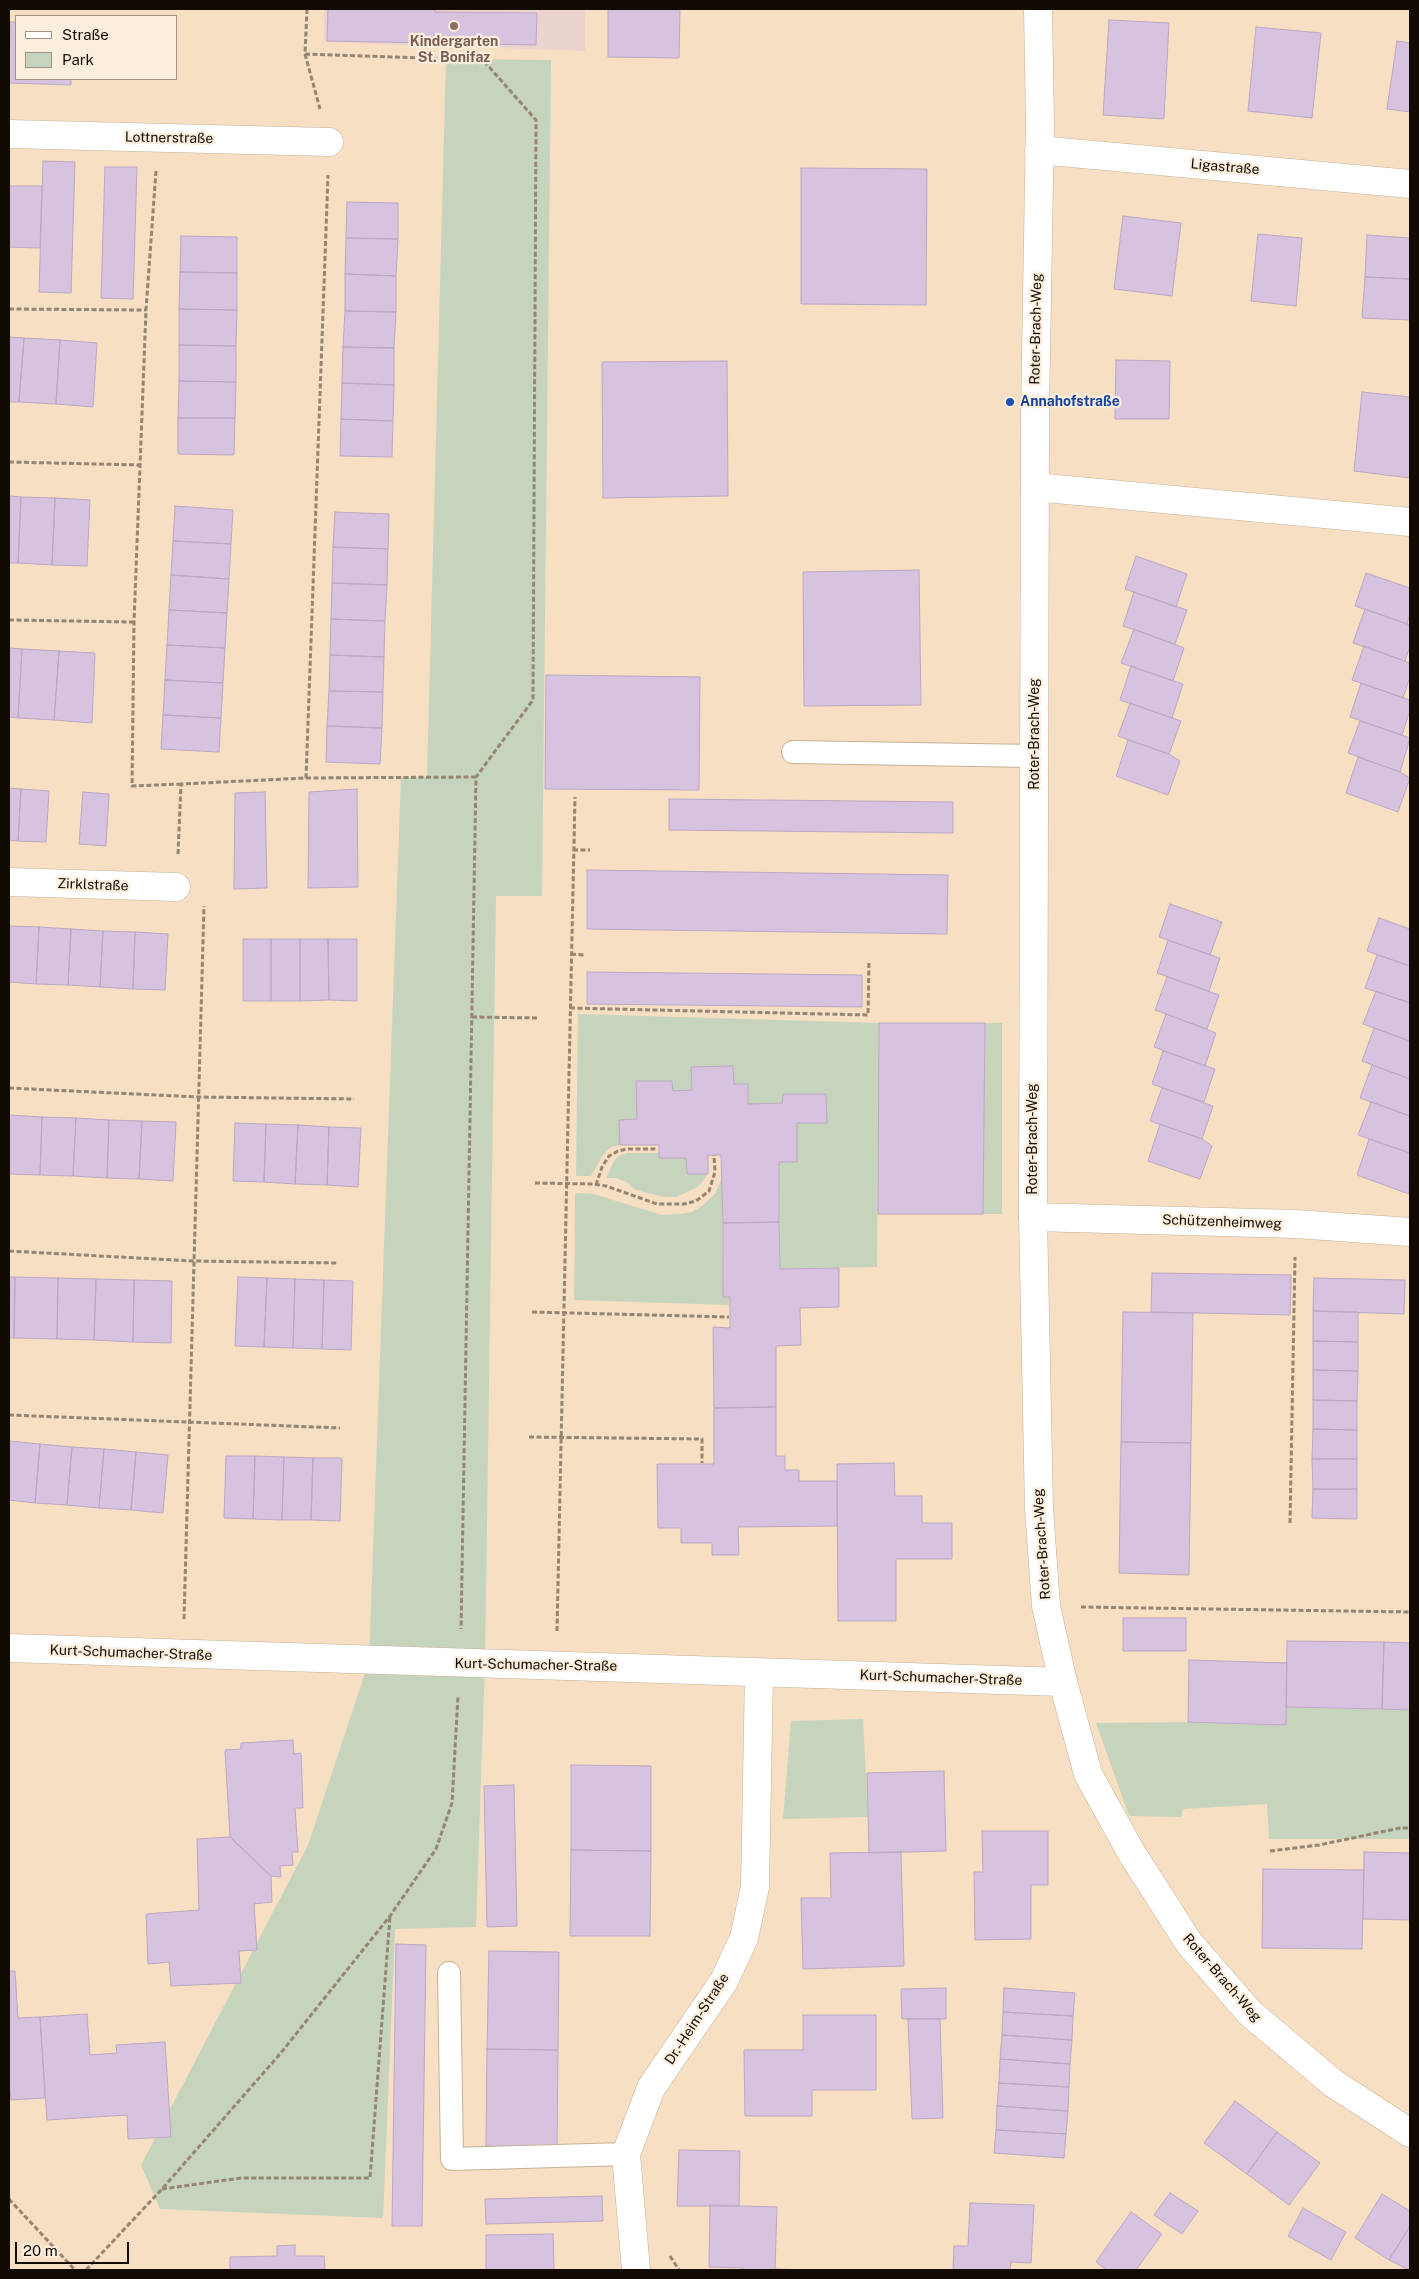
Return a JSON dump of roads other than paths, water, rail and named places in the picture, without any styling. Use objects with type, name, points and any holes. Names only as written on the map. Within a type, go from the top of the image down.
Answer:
[{"type":"street","name":"Roter-Brach-Weg","points":[[1038,9],[1039,150],[1035,486],[1033,1217],[1039,1509],[1046,1606],[1063,1682],[1088,1774],[1132,1852],[1189,1943],[1250,2013],[1333,2083],[1410,2134]]},
{"type":"street","name":"Lottnerstraße","points":[[9,134],[329,142]]},
{"type":"street","name":"Ligastraße","points":[[1039,150],[1410,184]]},
{"type":"street","points":[[1035,486],[1410,522]]},
{"type":"street","name":"Zirklstraße","points":[[9,882],[176,887]]},
{"type":"street","name":"Schützenheimweg","points":[[1033,1217],[1296,1224],[1410,1232]]},
{"type":"street","name":"Kurt-Schumacher-Straße","points":[[9,1648],[1063,1682]]},
{"type":"street","name":"Dr.-Heim-Straße","points":[[636,2270],[626,2154],[651,2088],[724,1981],[744,1938],[755,1888],[759,1673]]},
{"type":"lane","points":[[793,752],[1034,756]]},
{"type":"lane","points":[[449,1974],[452,2159],[626,2154]]},
{"type":"place","name":"Kindergarten St. Bonifaz","points":[[454,26]]},
{"type":"place","name":"Annahofstraße","points":[[1010,402]]}]
